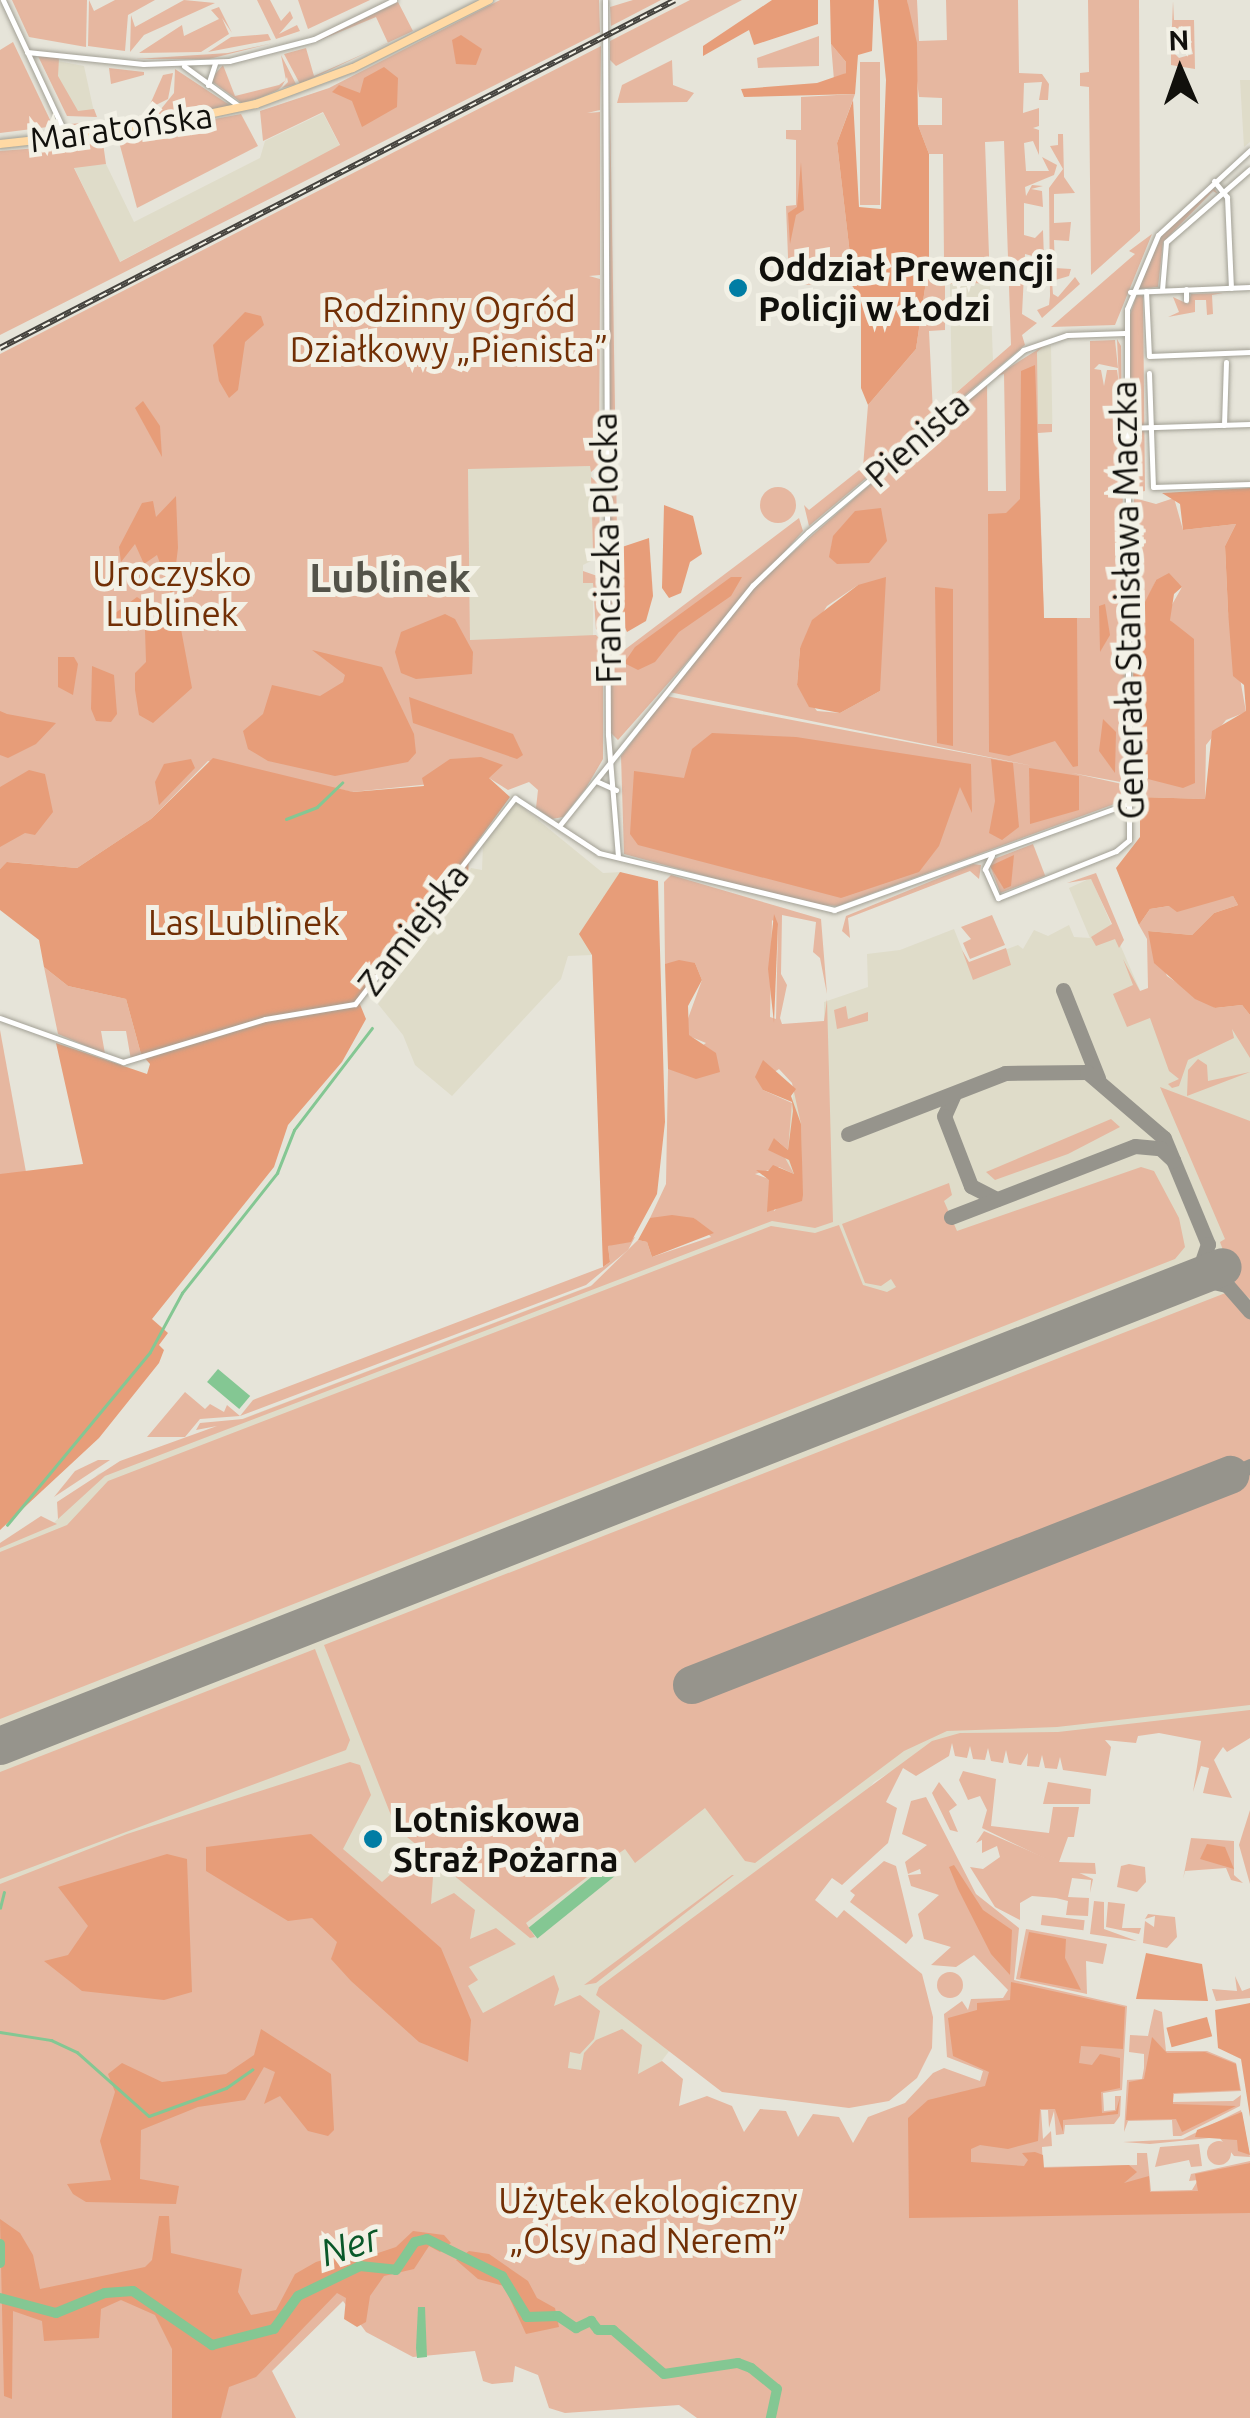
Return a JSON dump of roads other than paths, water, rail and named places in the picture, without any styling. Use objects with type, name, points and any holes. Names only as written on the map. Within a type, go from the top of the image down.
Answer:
[{"type":"main road","name":"Maratońska","points":[[0,144],[65,133],[98,135],[242,108],[354,68],[489,0]]},
{"type":"street","points":[[3,0],[65,133]]},
{"type":"street","name":"Maratońska","points":[[27,52],[181,64],[216,63],[298,44],[394,0]]},
{"type":"street","name":"Franciszka Plocka","points":[[605,0],[606,568],[618,856]]},
{"type":"street","name":"Maratońska","points":[[208,85],[216,63]]},
{"type":"street","name":"Maratońska","points":[[181,64],[242,108]]},
{"type":"street","points":[[1124,334],[1130,292],[1158,235],[1250,150]]},
{"type":"street","points":[[1162,290],[1166,242],[1250,170]]},
{"type":"street","points":[[1214,182],[1223,192],[1231,288]]},
{"type":"street","points":[[1222,268],[1230,268]]},
{"type":"street","points":[[1130,292],[1250,287]]},
{"type":"street","points":[[1186,290],[1186,300]]},
{"type":"street","points":[[1146,291],[1148,356],[1250,352]]},
{"type":"street","name":"Pienista","points":[[559,826],[765,571],[1008,360],[1058,337],[1124,334]]},
{"type":"street","name":"Generała Stanisława Maczka","points":[[985,866],[996,898],[1122,849],[1130,836],[1124,334]]},
{"type":"street","points":[[1224,425],[1226,362]]},
{"type":"street","points":[[1149,373],[1153,488],[1250,484]]},
{"type":"street","points":[[1125,428],[1250,424]]},
{"type":"street","points":[[593,782],[616,790]]},
{"type":"street","name":"Zamiejska","points":[[0,1018],[124,1062],[265,1019],[355,1004],[512,800],[595,851],[834,910],[1130,803]]},
{"type":"street","points":[[968,862],[985,866],[995,853]]},
{"type":"waterway","points":[[286,819],[317,807],[342,783]]},
{"type":"waterway","points":[[7,1525],[150,1352],[182,1293],[277,1173],[294,1130],[372,1028]]},
{"type":"waterway","points":[[0,1908],[4,1892]]},
{"type":"waterway","points":[[0,2032],[51,2040],[77,2052],[149,2116],[226,2088],[252,2070]]},
{"type":"waterway","name":"Ner","points":[[0,2298],[56,2313],[105,2293],[133,2291],[212,2345],[274,2329],[298,2296],[360,2266],[396,2270],[415,2242],[427,2239],[502,2276],[527,2317],[558,2316],[576,2328],[591,2321],[598,2330],[613,2330],[664,2374],[738,2363],[751,2368],[777,2389],[771,2418]]},
{"type":"waterway","name":"Ner","points":[[0,2244],[0,2263]]},
{"type":"railway","points":[[0,348],[675,0]]},
{"type":"place","name":"Oddział Prewencji Policji w Łodzi","points":[[738,288]]},
{"type":"place","name":"Lotniskowa Straż Pożarna","points":[[373,1839]]},
{"type":"district","name":"Lublinek","points":[[390,578]]},
{"type":"park label","name":"Rodzinny Ogród Działkowy „Pienista”","points":[[449,329]]},
{"type":"park label","name":"Uroczysko Lublinek","points":[[172,593]]},
{"type":"park label","name":"Las Lublinek","points":[[244,922]]},
{"type":"park label","name":"Użytek ekologiczny „Olsy nad Nerem”","points":[[648,2220]]}]
